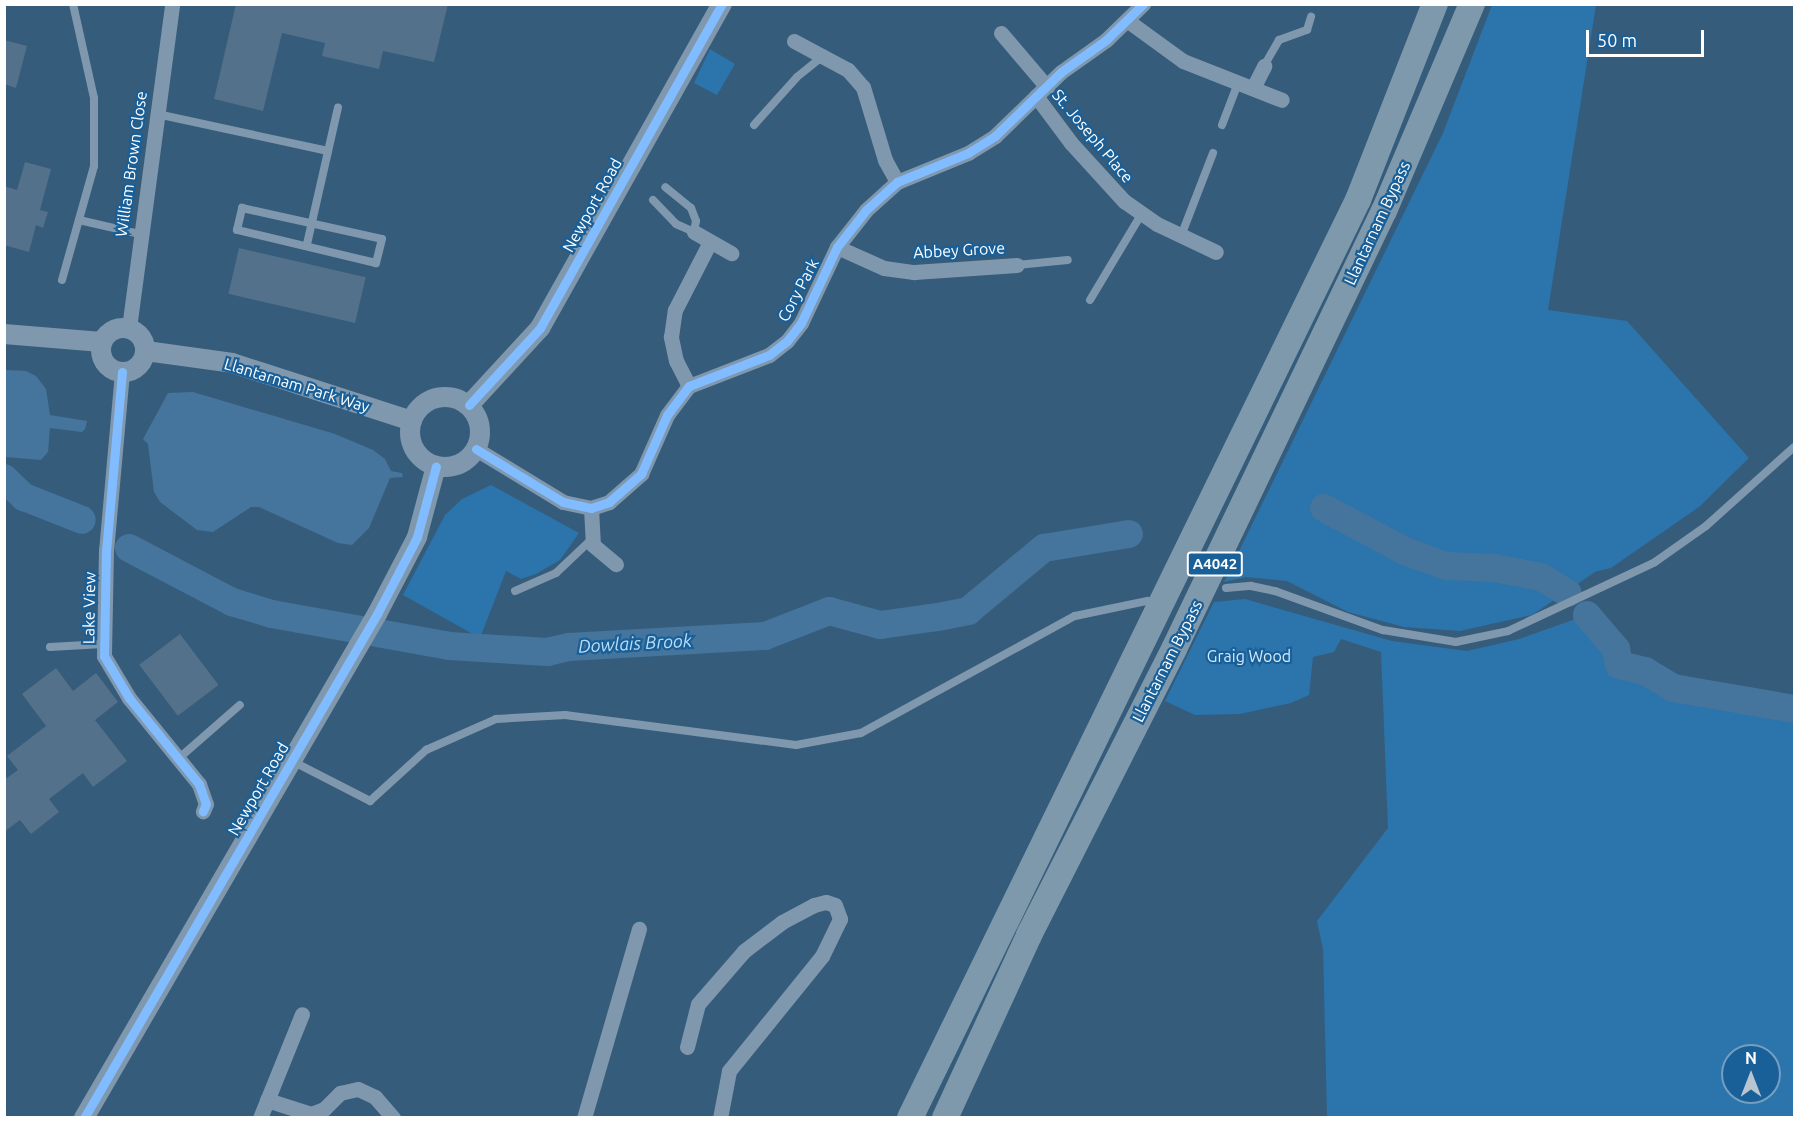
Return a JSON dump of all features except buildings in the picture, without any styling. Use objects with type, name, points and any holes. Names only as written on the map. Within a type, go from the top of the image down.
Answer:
[{"type":"highway","name":"Llantarnam Bypass","points":[[910,1118],[1353,210],[1435,4]]},
{"type":"highway","name":"Llantarnam Bypass","points":[[945,1118],[1029,935],[1174,649],[1384,211],[1472,4]]},
{"type":"street","name":"William Brown Close","points":[[129,328],[172,4]]},
{"type":"street","name":"Cory Park","points":[[689,386],[769,355],[787,341],[801,323],[837,247],[867,210],[897,182],[968,153],[995,136],[1042,92],[1128,21],[1143,4]]},
{"type":"street","name":"Newport Road","points":[[469,405],[478,390],[540,328],[717,6]]},
{"type":"street","points":[[1128,21],[1183,61],[1282,100]]},
{"type":"street","name":"St. Joseph Place","points":[[1001,33],[1099,175],[1142,213],[1181,236],[1216,252]]},
{"type":"street","points":[[794,41],[848,70],[863,87],[885,160],[897,182]]},
{"type":"street","points":[[1253,88],[1264,66]]},
{"type":"street","points":[[694,232],[731,253]]},
{"type":"street","points":[[476,448],[563,502],[591,508],[609,502],[641,474],[667,415],[689,386],[676,361],[671,337],[675,310],[710,242]]},
{"type":"street","name":"Abbey Grove","points":[[837,247],[885,268],[914,272],[1017,265]]},
{"type":"street","points":[[129,328],[141,337],[146,351],[138,367],[122,372],[107,365],[102,358],[102,342],[113,330],[129,328]]},
{"type":"street","points":[[4,334],[102,342]]},
{"type":"street","name":"Llantarnam Park Way","points":[[146,351],[232,363],[412,421]]},
{"type":"street","name":"Lake View","points":[[122,372],[106,550],[103,644],[106,664],[204,794],[202,811]]},
{"type":"street","points":[[448,397],[469,405],[480,426],[476,448],[454,466],[436,466],[417,453],[410,432],[412,421],[426,403],[436,398],[448,397]]},
{"type":"street","name":"Newport Road","points":[[84,1118],[377,614],[417,537],[436,466]]},
{"type":"street","points":[[591,508],[593,545],[616,564]]},
{"type":"street","points":[[687,1047],[698,1004],[744,951],[782,922],[814,905],[826,902],[835,905],[840,919],[822,956],[729,1071],[720,1118]]},
{"type":"street","points":[[590,1117],[639,929]]},
{"type":"street","points":[[260,1118],[302,1014]]},
{"type":"street","points":[[267,1100],[311,1114],[324,1109],[340,1093],[358,1089],[375,1097],[393,1118]]},
{"type":"lane","points":[[62,280],[94,166],[94,98],[73,4]]},
{"type":"lane","points":[[1264,66],[1279,39],[1307,30],[1311,17]]},
{"type":"lane","points":[[754,125],[796,77],[822,57]]},
{"type":"lane","points":[[1222,125],[1238,83]]},
{"type":"lane","points":[[307,244],[338,107]]},
{"type":"lane","points":[[156,114],[328,151]]},
{"type":"lane","points":[[1181,236],[1213,153]]},
{"type":"lane","points":[[653,200],[676,224],[694,232],[696,221],[691,208],[665,187]]},
{"type":"lane","points":[[242,208],[382,239],[376,263],[307,244],[237,230],[242,208]]},
{"type":"lane","points":[[1090,300],[1142,213]]},
{"type":"lane","points":[[79,220],[140,234]]},
{"type":"lane","points":[[1017,265],[1068,260]]},
{"type":"lane","points":[[1226,588],[1251,586],[1275,591],[1383,630],[1456,642],[1508,631],[1655,562],[1706,526],[1794,447]]},
{"type":"lane","points":[[515,591],[556,573],[593,538]]},
{"type":"lane","points":[[291,761],[370,801],[426,750],[496,719],[565,716],[796,745],[861,733],[1075,616],[1147,601]]},
{"type":"lane","points":[[50,647],[103,644]]},
{"type":"lane","points":[[178,759],[240,705]]},
{"type":"green space","points":[[1492,5],[1596,5],[1548,310],[1627,321],[1749,458],[1699,507],[1611,568],[1595,572],[1532,615],[1460,631],[1404,627],[1348,612],[1287,581],[1246,577],[1224,582],[1443,133]]},
{"type":"green space","points":[[710,49],[735,64],[717,95],[694,83]]},
{"type":"green space","points":[[491,485],[579,533],[560,560],[536,574],[521,579],[506,571],[480,638],[403,595],[445,515],[462,499]]},
{"type":"green space","name":"Graig Wood","points":[[1245,599],[1392,641],[1467,651],[1519,639],[1587,615],[1616,649],[1619,665],[1645,671],[1673,688],[1794,709],[1794,1117],[1327,1117],[1323,949],[1317,921],[1388,828],[1381,652],[1341,639],[1334,652],[1313,657],[1309,695],[1291,703],[1240,714],[1195,715],[1165,701],[1214,602]]},
{"type":"shaded area","points":[[5,370],[26,371],[36,376],[46,389],[50,415],[87,421],[85,429],[82,432],[50,428],[48,452],[41,460],[5,457]]},
{"type":"shaded area","points":[[193,392],[335,434],[373,450],[385,459],[391,471],[402,473],[403,477],[390,478],[369,528],[352,545],[338,543],[259,507],[251,507],[213,532],[197,530],[160,502],[154,492],[148,444],[143,439],[168,393]]},
{"type":"waterway","name":"Dowlais Brook","points":[[4,478],[24,497],[82,520]]},
{"type":"waterway","name":"Dowlais Brook","points":[[1324,508],[1405,551],[1446,566],[1494,568],[1541,577],[1568,593]]},
{"type":"waterway","name":"Dowlais Brook","points":[[129,548],[232,602],[272,614],[449,646],[547,652],[569,647],[765,636],[829,611],[880,625],[968,611],[1044,548],[1129,534]]},
{"type":"waterway","name":"Dowlais Brook","points":[[1587,615],[1616,649],[1619,665],[1645,671],[1673,688],[1794,709]]},
{"type":"cycle path","points":[[469,405],[540,328],[722,4]]},
{"type":"cycle path","points":[[476,449],[563,502],[591,508],[609,502],[641,474],[667,415],[689,386],[769,355],[787,341],[801,323],[837,247],[866,210],[897,182],[968,153],[995,136],[1061,72],[1106,40],[1143,4]]},
{"type":"cycle path","points":[[122,372],[106,550],[104,656],[129,698],[199,784],[206,804],[203,811]]},
{"type":"cycle path","points":[[84,1118],[377,614],[417,537],[436,466]]}]
